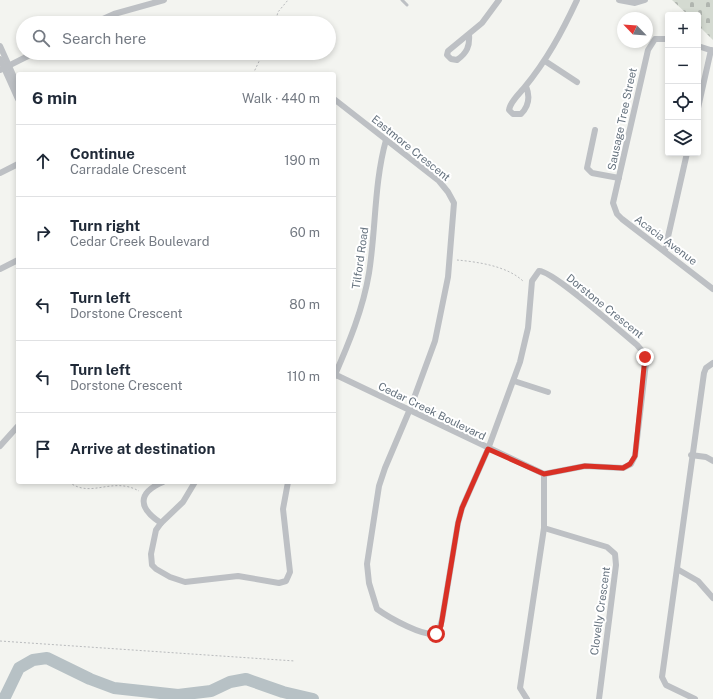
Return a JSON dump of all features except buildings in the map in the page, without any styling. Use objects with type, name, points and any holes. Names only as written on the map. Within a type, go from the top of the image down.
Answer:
[{"type":"street","points":[[110,16],[164,0]]},
{"type":"street","points":[[469,34],[482,23],[499,0]]},
{"type":"street","points":[[526,86],[545,61],[577,0]]},
{"type":"street","points":[[619,0],[635,3],[645,0]]},
{"type":"street","name":"Sausage Tree Street","points":[[613,203],[648,50],[652,41],[659,38],[665,39]]},
{"type":"street","points":[[0,46],[4,67],[16,83]]},
{"type":"street","points":[[701,47],[712,51],[701,96]]},
{"type":"street","points":[[0,59],[16,94]]},
{"type":"street","points":[[4,67],[19,60]]},
{"type":"street","points":[[545,61],[577,82]]},
{"type":"street","name":"Eastmore Crescent","points":[[336,101],[439,181],[452,198],[454,213],[450,259],[446,292],[438,331],[410,410],[382,476],[368,555],[367,572],[373,600],[377,609],[423,633],[436,634],[441,626],[458,523],[462,508],[488,449]]},
{"type":"street","points":[[595,130],[587,168],[592,173],[619,178]]},
{"type":"street","name":"Tilford Road","points":[[336,370],[358,318],[366,288],[371,258],[380,168],[386,140]]},
{"type":"street","points":[[665,250],[686,156]]},
{"type":"street","points":[[0,173],[16,165]]},
{"type":"street","name":"Acacia Avenue","points":[[613,203],[617,214],[622,219],[665,250],[713,289]]},
{"type":"street","points":[[0,269],[16,261]]},
{"type":"street","name":"Dorstone Crescent","points":[[488,449],[514,381],[524,346],[533,278],[539,271],[543,271],[551,275],[637,345],[643,352],[646,363],[635,456],[630,464],[617,469],[585,466],[544,474]]},
{"type":"street","points":[[695,699],[666,685],[662,677],[678,569],[691,455],[704,371],[708,365],[713,363]]},
{"type":"street","name":"Cedar Creek Boulevard","points":[[336,376],[410,410],[488,449],[544,474]]},
{"type":"street","points":[[514,381],[548,392]]},
{"type":"street","points":[[0,446],[16,428]]},
{"type":"street","points":[[691,455],[706,457],[713,461]]},
{"type":"street","points":[[527,699],[522,692],[521,681],[544,528],[544,474]]},
{"type":"street","points":[[159,484],[151,488],[143,500],[145,508],[161,523]]},
{"type":"street","points":[[193,484],[183,502],[161,523],[153,543],[151,560],[156,569],[170,577],[193,582],[244,576],[274,583],[283,582],[289,577],[290,572],[284,508],[288,484]]},
{"type":"street","name":"Clovelly Crescent","points":[[544,528],[607,547],[615,554],[616,565],[599,699]]},
{"type":"street","points":[[678,569],[698,582],[713,598]]},
{"type":"lane","points":[[402,0],[407,5]]},
{"type":"path","points":[[277,16],[278,12],[288,0]]},
{"type":"path","points":[[254,72],[260,60]]},
{"type":"path","points":[[450,259],[473,262],[513,273],[531,289]]},
{"type":"path","points":[[71,484],[75,487],[91,489],[118,484],[131,487],[145,495]]},
{"type":"path","points":[[0,642],[295,661]]},
{"type":"green space","points":[[672,0],[713,0],[713,40],[701,28],[701,12],[685,12]]},
{"type":"waterway","points":[[1,699],[5,697],[19,668],[33,660],[47,658],[90,679],[114,688],[178,695],[211,691],[230,682],[246,679],[283,692],[313,699]]},
{"type":"route","points":[[436,634],[441,626],[455,536],[462,508],[488,449],[544,474],[585,466],[599,466],[617,469],[627,466],[634,460],[635,456],[646,363],[645,357]]}]
